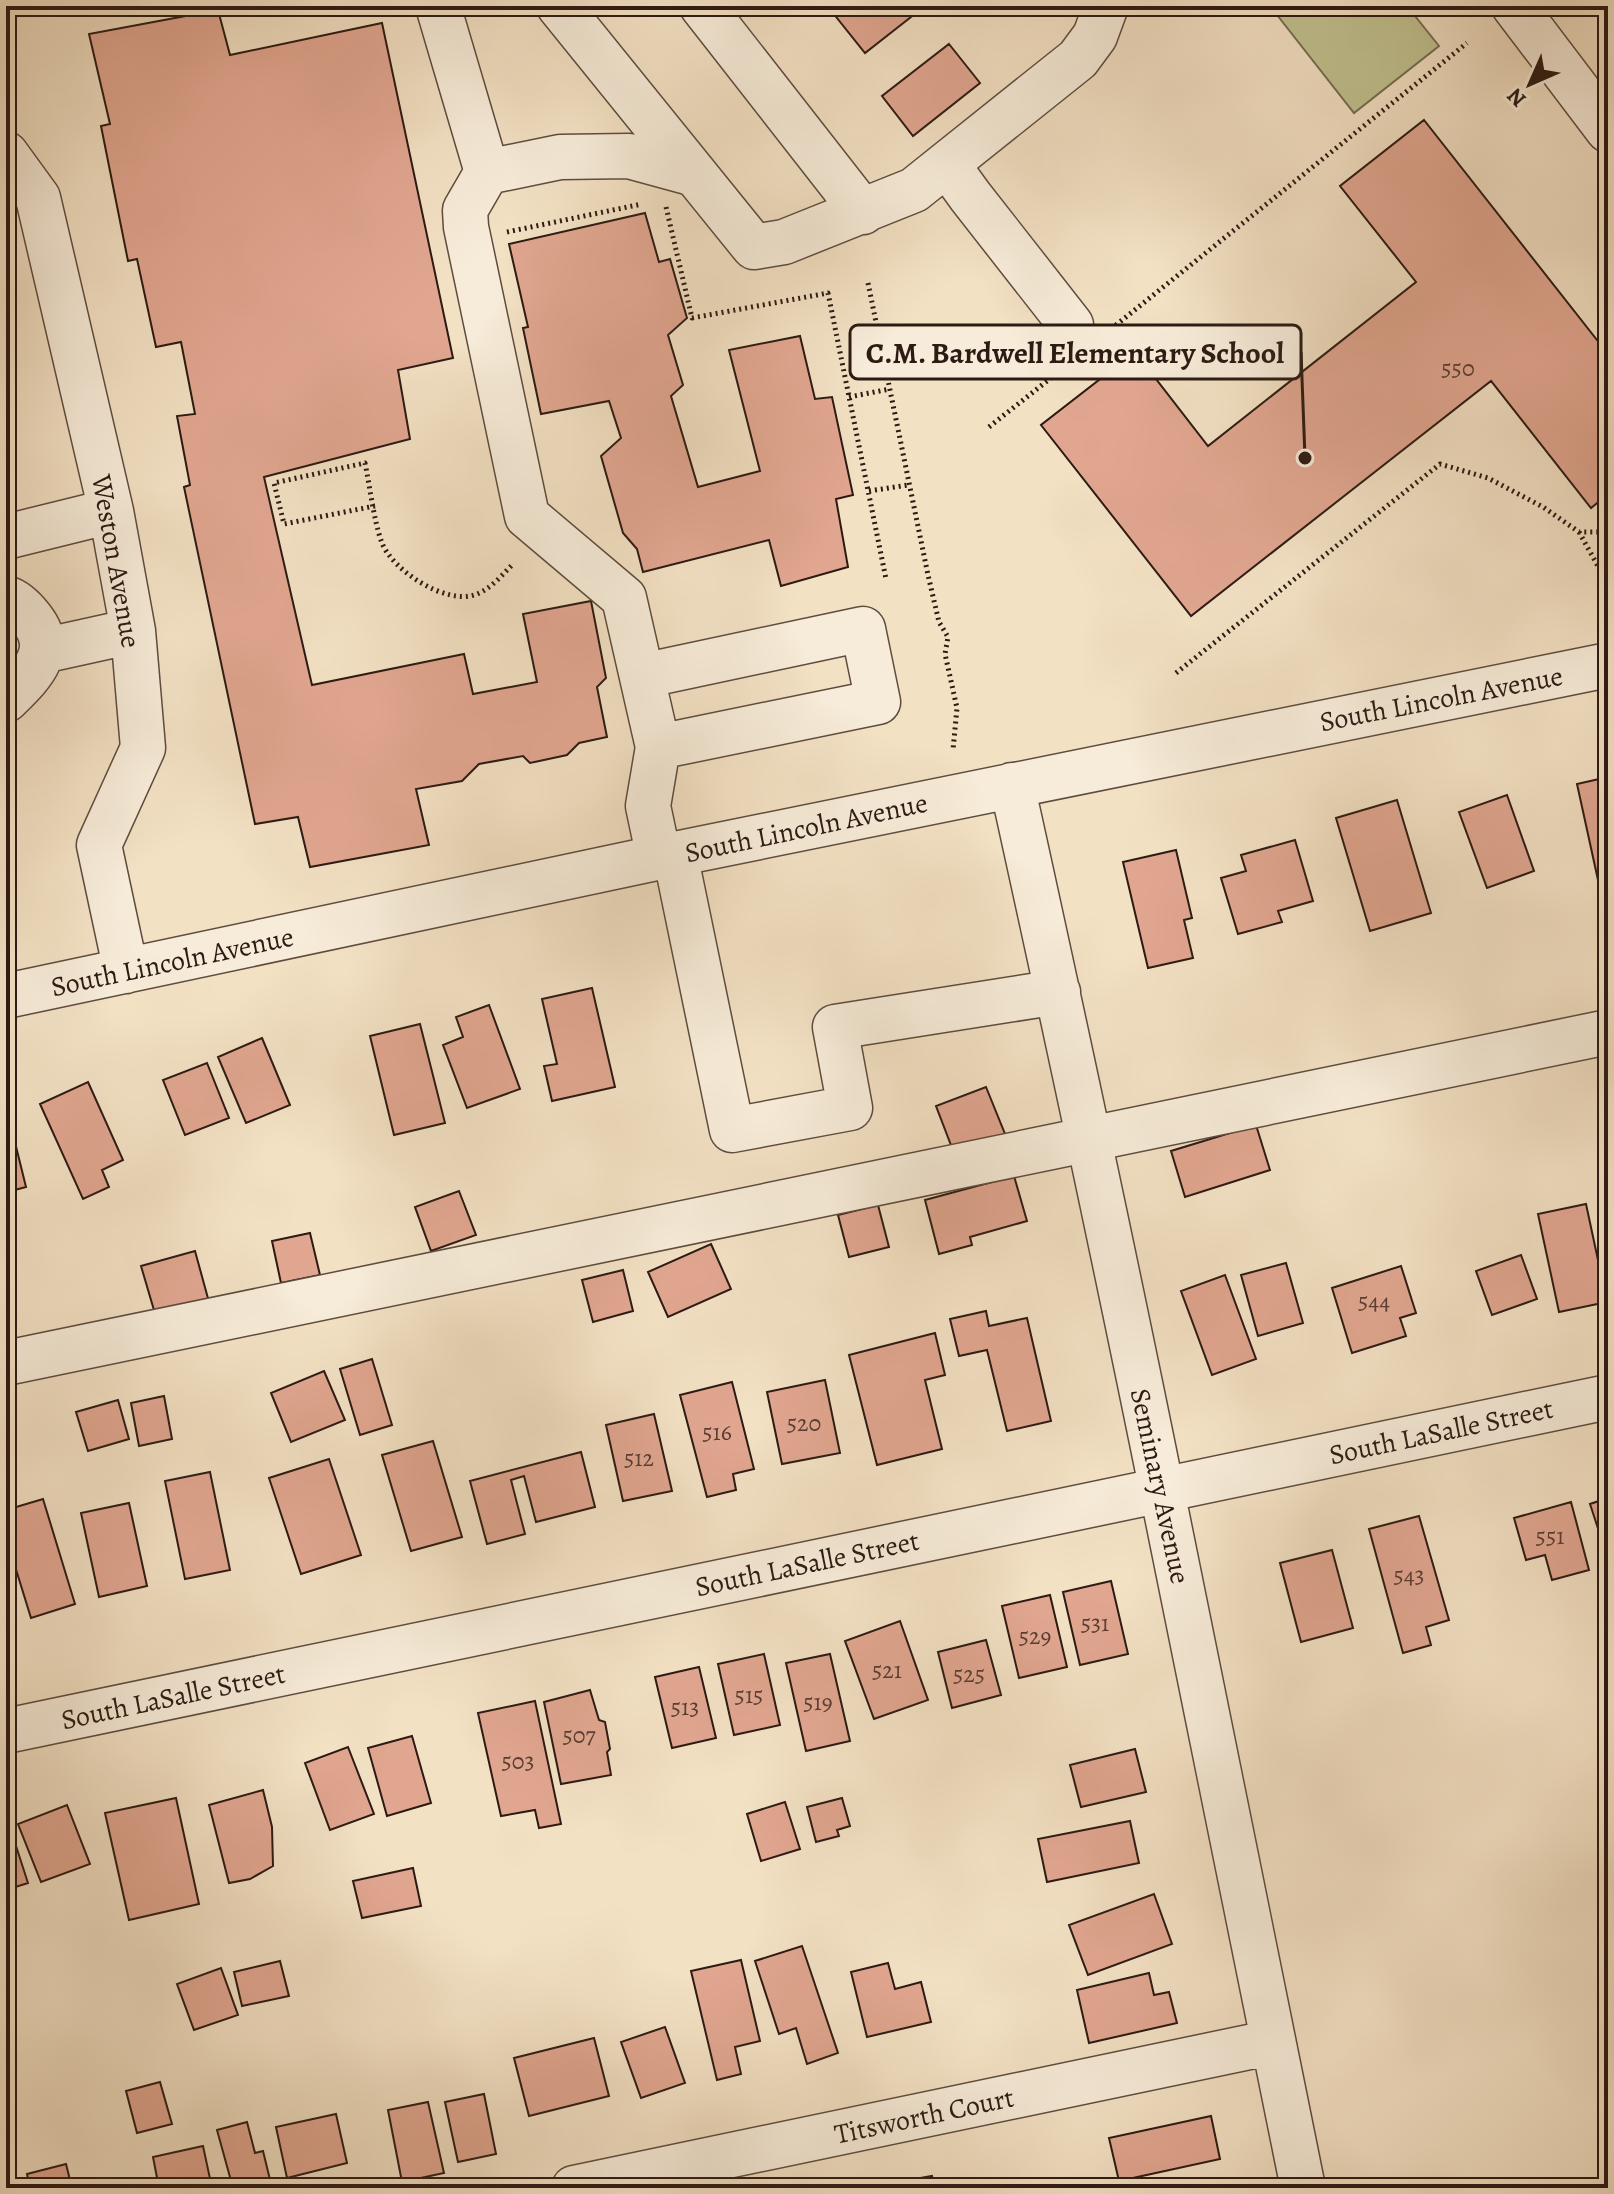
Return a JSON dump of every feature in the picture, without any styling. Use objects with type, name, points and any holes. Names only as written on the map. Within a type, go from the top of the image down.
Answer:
[{"type":"street","points":[[438,6],[487,172],[465,210],[466,227],[527,516],[624,598],[658,747],[648,806],[667,856],[732,1130],[850,1108],[835,1027],[1058,992]]},
{"type":"street","points":[[559,6],[679,187]]},
{"type":"street","points":[[702,6],[863,212]]},
{"type":"street","points":[[487,172],[560,157],[629,156],[679,187],[754,247],[784,242],[914,190],[1078,59],[1095,36],[1106,6]]},
{"type":"street","points":[[1514,6],[1608,130]]},
{"type":"street","name":"Weston Avenue","points":[[6,154],[38,198],[111,511],[133,631],[143,748],[99,845],[126,971]]},
{"type":"street","points":[[947,164],[1085,338]]},
{"type":"street","points":[[6,537],[111,511]]},
{"type":"street","points":[[6,598],[25,610],[38,627],[42,651],[30,675],[6,700]]},
{"type":"street","points":[[642,676],[863,629],[878,702],[658,747]]},
{"type":"street","points":[[42,651],[133,631]]},
{"type":"street","name":"South Lincoln Avenue","points":[[6,996],[667,856],[1608,665]]},
{"type":"street","name":"Seminary Avenue","points":[[1012,785],[1162,1489],[1303,2188]]},
{"type":"street","points":[[6,1363],[1608,1032]]},
{"type":"street","name":"South LaSalle Street","points":[[6,1731],[1608,1397]]},
{"type":"street","name":"Titsworth Court","points":[[574,2188],[1273,2042]]},
{"type":"path","points":[[989,427],[1085,338],[1467,43]]},
{"type":"path","points":[[679,187],[692,318],[828,293],[886,579]]},
{"type":"path","points":[[499,234],[649,202]]},
{"type":"path","points":[[868,283],[908,485],[939,622],[948,637],[945,654],[957,708],[953,750]]},
{"type":"path","points":[[849,397],[890,389]]},
{"type":"path","points":[[375,506],[284,524],[274,483],[365,463],[375,506],[382,544],[401,570],[423,585],[448,593],[473,596],[494,584],[513,564]]},
{"type":"path","points":[[1176,673],[1440,464],[1488,478],[1543,507],[1579,532],[1604,577],[1608,596]]},
{"type":"path","points":[[869,491],[908,485]]},
{"type":"path","points":[[1579,532],[1608,532]]},
{"type":"green space","points":[[1270,6],[1407,6],[1439,46],[1354,113]]},
{"type":"building","points":[[843,6],[925,6],[865,53],[833,13]]},
{"type":"building","points":[[218,10],[230,55],[382,23],[453,358],[398,370],[410,439],[264,477],[312,685],[464,654],[473,694],[537,682],[523,614],[591,601],[606,678],[597,687],[607,737],[579,743],[567,755],[530,763],[523,756],[479,764],[462,781],[416,789],[429,845],[310,867],[298,817],[255,824],[184,487],[190,485],[177,416],[195,414],[181,342],[156,347],[137,259],[128,261],[101,126],[110,124],[89,34]]},
{"type":"building","points":[[949,44],[980,83],[913,136],[882,96]]},
{"type":"building","points":[[1424,120],[1608,354],[1608,494],[1591,508],[1491,381],[1191,616],[1041,425],[1135,352],[1208,446],[1416,282],[1340,186]]},
{"type":"building","points":[[645,213],[659,262],[670,259],[687,318],[668,335],[683,385],[671,396],[698,487],[760,471],[729,350],[800,336],[815,399],[832,397],[853,495],[836,499],[848,567],[781,586],[769,540],[643,572],[637,549],[623,533],[601,456],[621,438],[609,401],[541,414],[523,328],[528,327],[509,244]]},
{"type":"building","points":[[1608,777],[1608,878],[1598,880],[1577,784]]},
{"type":"building","points":[[1507,795],[1534,871],[1487,888],[1459,812]]},
{"type":"building","points":[[1397,800],[1431,913],[1370,931],[1336,818]]},
{"type":"building","points":[[1295,840],[1313,901],[1278,911],[1282,922],[1238,934],[1221,878],[1246,871],[1241,855]]},
{"type":"building","points":[[1176,850],[1192,918],[1184,920],[1193,958],[1148,968],[1123,862]]},
{"type":"building","points":[[592,988],[615,1087],[552,1101],[544,1066],[557,1064],[542,999]]},
{"type":"building","points":[[489,1005],[520,1089],[467,1108],[443,1045],[463,1037],[456,1017]]},
{"type":"building","points":[[420,1024],[445,1123],[394,1135],[370,1036]]},
{"type":"building","points":[[262,1038],[290,1105],[246,1123],[218,1057]]},
{"type":"building","points":[[207,1063],[229,1118],[185,1135],[163,1080]]},
{"type":"building","points":[[88,1082],[123,1160],[102,1170],[109,1187],[83,1199],[40,1104]]},
{"type":"building","points":[[986,1087],[1005,1134],[954,1153],[936,1106]]},
{"type":"building","points":[[9,1118],[26,1187],[11,1191],[15,1205],[6,1207],[6,1119]]},
{"type":"building","points":[[1256,1125],[1270,1170],[1185,1197],[1171,1151]]},
{"type":"building","points":[[1014,1176],[1027,1221],[970,1237],[972,1245],[939,1254],[925,1200]]},
{"type":"building","points":[[459,1191],[476,1235],[431,1251],[415,1207]]},
{"type":"building","points":[[1586,1204],[1607,1302],[1559,1312],[1538,1214]]},
{"type":"building","points":[[878,1205],[889,1247],[849,1257],[838,1215]]},
{"type":"building","points":[[310,1233],[320,1275],[281,1283],[272,1241]]},
{"type":"building","points":[[711,1244],[731,1289],[668,1317],[648,1272]]},
{"type":"building","points":[[195,1251],[209,1302],[156,1317],[141,1266]]},
{"type":"building","points":[[1521,1255],[1537,1299],[1492,1315],[1476,1271]]},
{"type":"building","points":[[1286,1263],[1303,1323],[1258,1336],[1241,1275]]},
{"type":"building","points":[[1401,1266],[1416,1313],[1400,1318],[1406,1336],[1352,1353],[1332,1288]]},
{"type":"building","points":[[623,1270],[633,1311],[593,1322],[582,1280]]},
{"type":"building","points":[[1225,1275],[1256,1359],[1212,1375],[1181,1291]]},
{"type":"building","points":[[986,1311],[989,1326],[1027,1318],[1051,1421],[1007,1431],[987,1350],[959,1356],[950,1319]]},
{"type":"building","points":[[935,1333],[945,1375],[925,1380],[942,1449],[877,1465],[849,1355]]},
{"type":"building","points":[[372,1359],[392,1425],[360,1435],[340,1369]]},
{"type":"building","points":[[324,1371],[345,1420],[291,1442],[271,1393]]},
{"type":"building","points":[[825,1380],[840,1453],[782,1464],[767,1392]]},
{"type":"building","points":[[732,1382],[754,1469],[733,1474],[736,1490],[707,1497],[680,1395]]},
{"type":"building","points":[[164,1396],[172,1439],[139,1446],[131,1403]]},
{"type":"building","points":[[118,1400],[129,1439],[88,1451],[76,1412]]},
{"type":"building","points":[[654,1414],[672,1491],[623,1501],[606,1425]]},
{"type":"building","points":[[433,1441],[462,1537],[411,1551],[382,1455]]},
{"type":"building","points":[[581,1452],[595,1507],[536,1522],[524,1476],[511,1480],[525,1534],[487,1544],[470,1481]]},
{"type":"building","points":[[329,1459],[361,1555],[301,1574],[269,1478]]},
{"type":"building","points":[[210,1472],[230,1570],[185,1579],[165,1481]]},
{"type":"building","points":[[1608,1498],[1608,1552],[1606,1553],[1590,1504]]},
{"type":"building","points":[[43,1499],[75,1604],[31,1618],[6,1537],[6,1510]]},
{"type":"building","points":[[1571,1502],[1589,1570],[1552,1580],[1545,1555],[1526,1560],[1514,1518]]},
{"type":"building","points":[[129,1503],[147,1586],[99,1597],[81,1513]]},
{"type":"building","points":[[1419,1516],[1449,1620],[1426,1627],[1431,1645],[1403,1653],[1369,1529]]},
{"type":"building","points":[[1332,1550],[1353,1628],[1301,1642],[1280,1563]]},
{"type":"building","points":[[1111,1581],[1128,1654],[1080,1665],[1063,1592]]},
{"type":"building","points":[[1050,1595],[1067,1667],[1019,1678],[1002,1606]]},
{"type":"building","points":[[900,1621],[928,1700],[874,1719],[845,1641]]},
{"type":"building","points":[[986,1640],[1001,1695],[952,1708],[938,1652]]},
{"type":"building","points":[[764,1654],[780,1725],[734,1735],[718,1664]]},
{"type":"building","points":[[830,1654],[850,1741],[806,1751],[786,1663]]},
{"type":"building","points":[[699,1667],[716,1738],[672,1748],[655,1677]]},
{"type":"building","points":[[590,1690],[599,1720],[605,1722],[611,1775],[561,1784],[544,1702]]},
{"type":"building","points":[[535,1701],[561,1824],[539,1828],[535,1810],[501,1816],[478,1713]]},
{"type":"building","points":[[412,1736],[431,1803],[387,1816],[368,1748]]},
{"type":"building","points":[[348,1747],[374,1814],[330,1830],[305,1763]]},
{"type":"building","points":[[1135,1749],[1146,1792],[1081,1807],[1070,1765]]},
{"type":"building","points":[[263,1790],[272,1827],[273,1866],[250,1879],[229,1883],[209,1805]]},
{"type":"building","points":[[176,1798],[199,1904],[129,1920],[105,1813]]},
{"type":"building","points":[[842,1798],[850,1826],[837,1830],[839,1836],[816,1842],[807,1807]]},
{"type":"building","points":[[785,1802],[800,1849],[761,1861],[747,1814]]},
{"type":"building","points":[[67,1805],[90,1864],[41,1882],[18,1824]]},
{"type":"building","points":[[6,1815],[28,1883],[6,1890]]},
{"type":"building","points":[[1130,1821],[1139,1863],[1047,1882],[1038,1839]]},
{"type":"building","points":[[413,1868],[421,1906],[362,1918],[353,1881]]},
{"type":"building","points":[[1154,1894],[1172,1944],[1088,1975],[1069,1925]]},
{"type":"building","points":[[802,1946],[838,2053],[807,2064],[796,2028],[779,2034],[755,1961]]},
{"type":"building","points":[[741,1960],[760,2041],[735,2047],[741,2074],[717,2080],[691,1971]]},
{"type":"building","points":[[280,1961],[289,1996],[242,2006],[234,1972]]},
{"type":"building","points":[[888,1963],[895,1989],[921,1982],[931,2022],[867,2037],[851,1972]]},
{"type":"building","points":[[221,1968],[238,2015],[194,2030],[177,1984]]},
{"type":"building","points":[[1149,1973],[1154,1995],[1169,1992],[1177,2023],[1089,2043],[1077,1990]]},
{"type":"building","points":[[665,2027],[685,2083],[641,2098],[621,2042]]},
{"type":"building","points":[[594,2038],[609,2096],[529,2116],[514,2058]]},
{"type":"building","points":[[160,2082],[172,2124],[137,2133],[126,2091]]},
{"type":"building","points":[[484,2094],[496,2154],[458,2162],[445,2102]]},
{"type":"building","points":[[428,2102],[444,2173],[402,2182],[388,2110]]},
{"type":"building","points":[[336,2114],[347,2163],[287,2178],[276,2127]]},
{"type":"building","points":[[1211,2116],[1220,2159],[1119,2181],[1109,2138]]},
{"type":"building","points":[[247,2122],[255,2153],[263,2151],[272,2188],[233,2188],[217,2130]]},
{"type":"building","points":[[203,2146],[212,2188],[159,2188],[153,2157]]},
{"type":"building","points":[[66,2164],[72,2188],[30,2188],[27,2174]]},
{"type":"building","points":[[932,2176],[935,2188],[875,2188],[875,2186]]},
{"type":"place","name":"C.M. Bardwell Elementary School","points":[[1305,458]]}]
